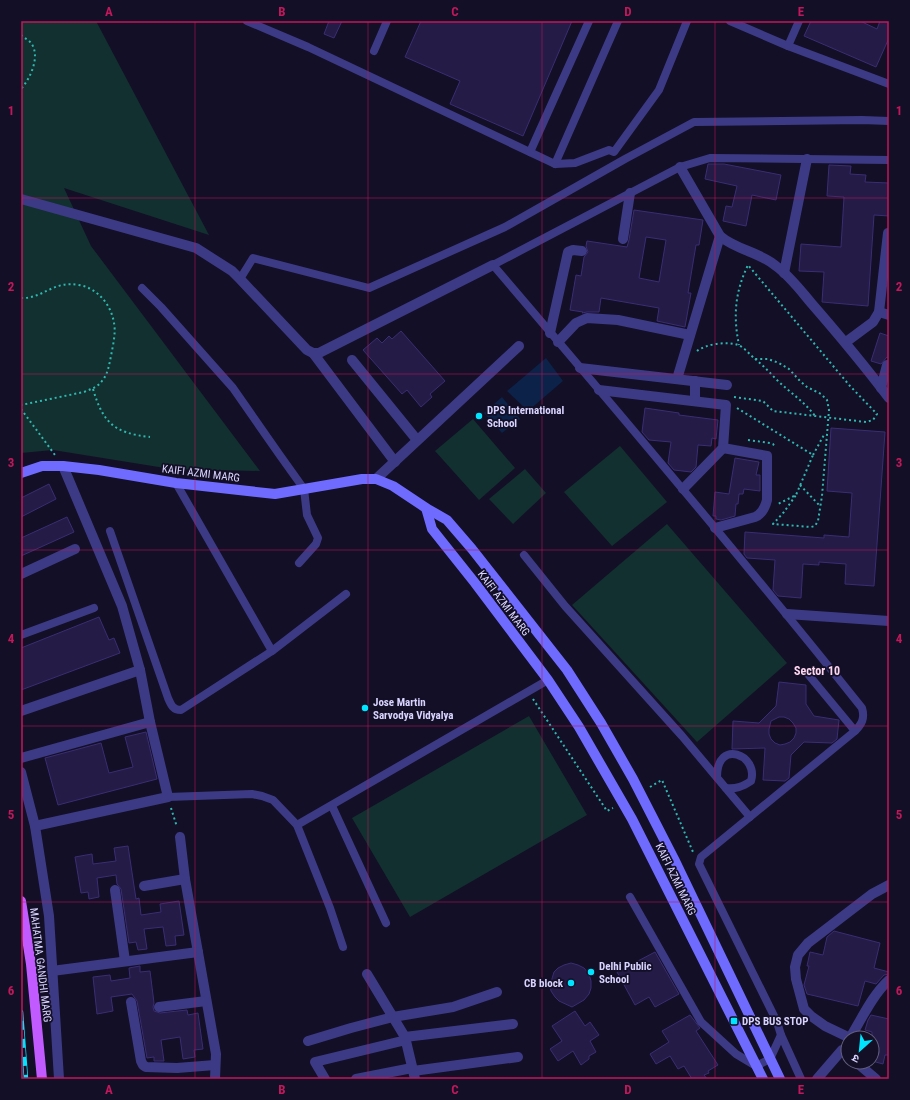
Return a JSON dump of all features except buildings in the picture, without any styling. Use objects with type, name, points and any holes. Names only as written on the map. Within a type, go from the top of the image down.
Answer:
[{"type":"main road","name":"MAHATMA GANDHI MARG","points":[[21,901],[31,964],[42,1079]]},
{"type":"street","points":[[784,273],[807,160]]},
{"type":"street","points":[[680,167],[720,236],[729,243],[764,258],[784,273],[846,342],[889,398]]},
{"type":"street","points":[[623,239],[630,193]]},
{"type":"street","points":[[21,199],[190,246],[232,271],[307,350],[313,353],[395,462]]},
{"type":"street","points":[[846,342],[873,322],[879,312],[888,233]]},
{"type":"street","points":[[677,379],[720,236]]},
{"type":"street","points":[[550,333],[568,252],[573,250],[582,251]]},
{"type":"street","points":[[313,353],[319,353],[492,265]]},
{"type":"street","points":[[879,312],[889,316]]},
{"type":"street","points":[[558,342],[576,323],[587,318],[618,320],[690,336]]},
{"type":"street","points":[[376,479],[519,346]]},
{"type":"street","points":[[352,360],[417,440]]},
{"type":"street","points":[[881,388],[887,365]]},
{"type":"street","points":[[580,368],[727,385]]},
{"type":"street","points":[[694,381],[695,401]]},
{"type":"street","points":[[599,390],[726,404],[723,448],[683,489]]},
{"type":"street","points":[[715,528],[755,518],[760,515],[767,500],[767,456],[723,448]]},
{"type":"street","name":"KAIFI AZMI MARG","points":[[21,473],[42,466],[63,466],[99,470],[176,483],[275,494],[362,479],[376,479],[393,486],[426,508],[432,530],[475,583],[548,680],[579,727],[632,819],[763,1079]]},
{"type":"street","points":[[36,826],[168,797],[150,722],[140,670],[122,606],[63,466]]},
{"type":"street","points":[[426,508],[446,520],[472,549],[567,670],[601,723],[633,778],[674,859],[780,1079]]},
{"type":"street","points":[[21,574],[75,549]]},
{"type":"street","points":[[787,614],[889,621]]},
{"type":"street","points":[[21,711],[140,670]]},
{"type":"street","points":[[21,758],[150,722]]},
{"type":"street","points":[[21,772],[36,826],[48,916],[59,1079]]},
{"type":"street","points":[[180,837],[185,879],[216,1054],[215,1079]]},
{"type":"street","points":[[144,886],[185,879]]},
{"type":"street","points":[[840,1034],[825,1026],[804,1009],[796,979],[795,967],[798,955],[808,943],[849,911],[872,894],[889,886]]},
{"type":"street","points":[[115,890],[126,962]]},
{"type":"street","points":[[52,971],[198,952]]},
{"type":"street","points":[[367,974],[405,1039],[413,1073]]},
{"type":"street","points":[[855,1030],[878,993],[889,980]]},
{"type":"street","points":[[308,1041],[393,1017],[453,1007],[497,992]]},
{"type":"street","points":[[159,1007],[206,1001]]},
{"type":"street","points":[[131,1002],[143,1065],[148,1068],[177,1068],[215,1065]]},
{"type":"street","points":[[325,1079],[315,1062],[405,1039],[514,1024]]},
{"type":"street","points":[[356,1079],[413,1073],[518,1057]]},
{"type":"street","points":[[817,1079],[840,1057]]},
{"type":"street","points":[[865,1070],[876,1079]]},
{"type":"lane","points":[[247,21],[308,47],[555,164],[576,163],[609,150],[614,152],[659,90],[687,21]]},
{"type":"lane","points":[[374,51],[387,21]]},
{"type":"lane","points":[[530,152],[589,21]]},
{"type":"lane","points":[[555,164],[618,21]]},
{"type":"lane","points":[[730,21],[750,25],[788,46],[889,84]]},
{"type":"lane","points":[[788,46],[799,21]]},
{"type":"lane","points":[[240,279],[252,258],[370,288],[505,227],[694,122],[889,121]]},
{"type":"lane","points":[[801,1079],[781,1035],[777,1022],[699,864],[701,857],[855,731],[861,725],[864,713],[862,708],[787,614],[683,489],[492,265],[680,167],[710,158],[889,160]]},
{"type":"lane","points":[[142,288],[233,388],[304,489],[307,515],[318,538],[316,544],[299,563]]},
{"type":"lane","points":[[176,483],[272,651]]},
{"type":"lane","points":[[110,531],[168,698],[171,706],[176,710],[181,710],[272,651],[346,594]]},
{"type":"lane","points":[[524,555],[565,606],[682,736],[750,817]]},
{"type":"lane","points":[[21,635],[94,608]]},
{"type":"lane","points":[[808,673],[855,731]]},
{"type":"lane","points":[[297,825],[548,680]]},
{"type":"lane","points":[[717,778],[717,767],[720,760],[727,755],[736,754],[745,760],[751,767],[753,774],[751,781],[743,787],[734,789],[726,788]]},
{"type":"lane","points":[[168,797],[252,794],[273,800],[297,825],[330,908],[343,948]]},
{"type":"lane","points":[[332,806],[386,923]]},
{"type":"lane","points":[[630,897],[701,1022],[736,1054],[756,1066],[770,1059],[781,1035]]},
{"type":"path","points":[[21,35],[32,43],[34,52],[34,67],[27,82],[21,89]]},
{"type":"path","points":[[734,397],[763,401],[773,411],[815,416],[866,422],[873,420],[877,414],[850,386],[748,265],[741,280],[735,316],[739,345]]},
{"type":"path","points":[[21,298],[29,299],[53,287],[65,284],[80,285],[95,291],[105,301],[111,312],[114,323],[114,334],[109,368],[106,377],[101,383],[93,389],[21,405]]},
{"type":"path","points":[[694,355],[700,349],[709,346],[732,343],[739,345],[764,366],[775,379],[808,407],[815,416]]},
{"type":"path","points":[[755,359],[768,359],[789,369],[807,387],[821,394],[827,400],[829,410],[820,506],[818,521],[815,526],[811,527],[773,524],[796,495],[813,455],[827,431]]},
{"type":"path","points":[[727,385],[733,386],[735,402]]},
{"type":"path","points":[[93,389],[98,406],[104,416],[120,430],[132,435],[150,437]]},
{"type":"path","points":[[736,411],[736,407],[813,455]]},
{"type":"path","points":[[21,409],[42,434],[63,466]]},
{"type":"path","points":[[743,440],[773,444],[776,452]]},
{"type":"path","points":[[800,485],[820,506]]},
{"type":"path","points":[[774,505],[796,495]]},
{"type":"path","points":[[528,691],[607,812],[617,806]]},
{"type":"path","points":[[647,789],[662,780],[699,864]]},
{"type":"path","points":[[168,797],[180,837]]},
{"type":"green space","points":[[21,21],[96,21],[209,235],[64,188],[91,246],[260,471],[171,469],[53,450],[21,453]]},
{"type":"green space","points":[[473,419],[515,468],[479,500],[435,451]]},
{"type":"green space","points":[[620,446],[667,502],[612,546],[564,492]]},
{"type":"green space","points":[[525,469],[546,493],[513,524],[489,499]]},
{"type":"green space","points":[[667,524],[787,663],[697,742],[572,605]]},
{"type":"green space","points":[[529,716],[587,815],[410,917],[352,818]]},
{"type":"water","points":[[546,358],[563,381],[528,411],[507,391]]},
{"type":"water","points":[[502,397],[520,419],[502,433],[484,413]]},
{"type":"railway","points":[[21,1012],[26,1079]]},
{"type":"place","name":"DPS International School","points":[[479,416]]},
{"type":"place","name":"Jose Martin Sarvodya Vidyalya","points":[[365,708]]},
{"type":"place","name":"Delhi Public School","points":[[591,972]]},
{"type":"place","name":"CB block","points":[[571,983]]},
{"type":"place","name":"DPS BUS STOP","points":[[734,1021]]},
{"type":"district","name":"Sector 10","points":[[817,671]]}]
